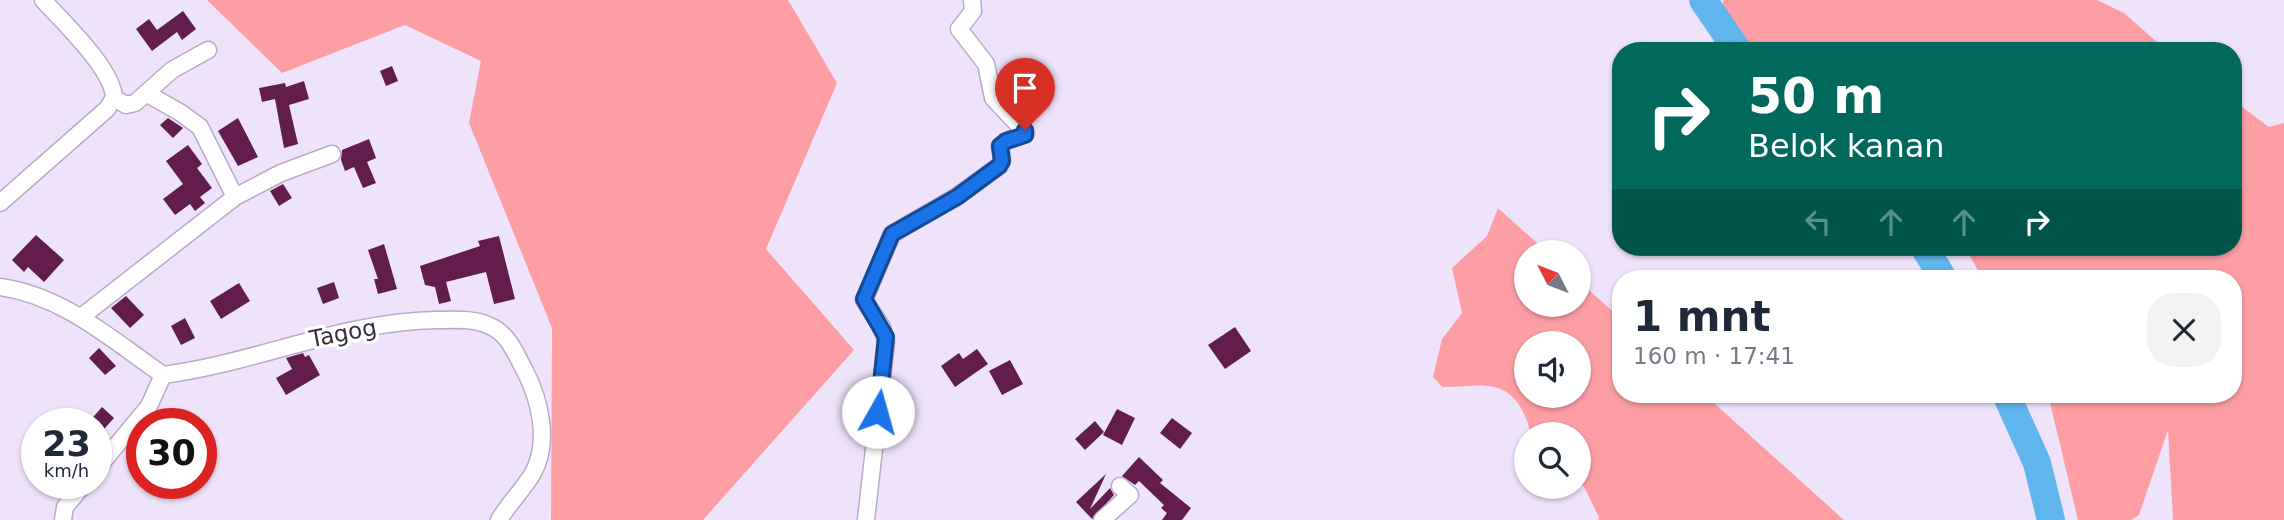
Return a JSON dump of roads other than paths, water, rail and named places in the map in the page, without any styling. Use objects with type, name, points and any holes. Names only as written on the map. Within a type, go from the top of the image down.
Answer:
[{"type":"street","points":[[43,0],[75,34],[106,76],[114,98],[131,106],[172,70],[208,50]]},
{"type":"street","points":[[866,520],[886,342],[884,332],[864,299],[880,258],[894,232],[957,197],[999,166],[1002,161],[1000,146],[1005,141],[1026,133],[993,98],[986,64],[959,29],[973,11],[972,0]]},
{"type":"street","points":[[146,93],[200,127],[235,197]]},
{"type":"street","points":[[0,203],[107,109],[114,98]]},
{"type":"street","points":[[81,317],[235,197],[281,173],[331,154]]},
{"type":"street","points":[[0,287],[20,290],[57,303],[163,375],[149,406],[112,451]]},
{"type":"street","name":"Tagog","points":[[163,375],[337,332],[410,321],[464,320],[492,326],[511,344],[528,377],[541,418],[541,447],[535,469],[499,520]]},
{"type":"street","points":[[1102,520],[1130,495],[1120,486]]},
{"type":"street","points":[[63,520],[65,508],[72,499]]},
{"type":"waterway","points":[[1703,0],[1732,42]]},
{"type":"waterway","points":[[1930,256],[1938,270]]},
{"type":"waterway","points":[[2010,403],[2037,463],[2051,520]]}]
